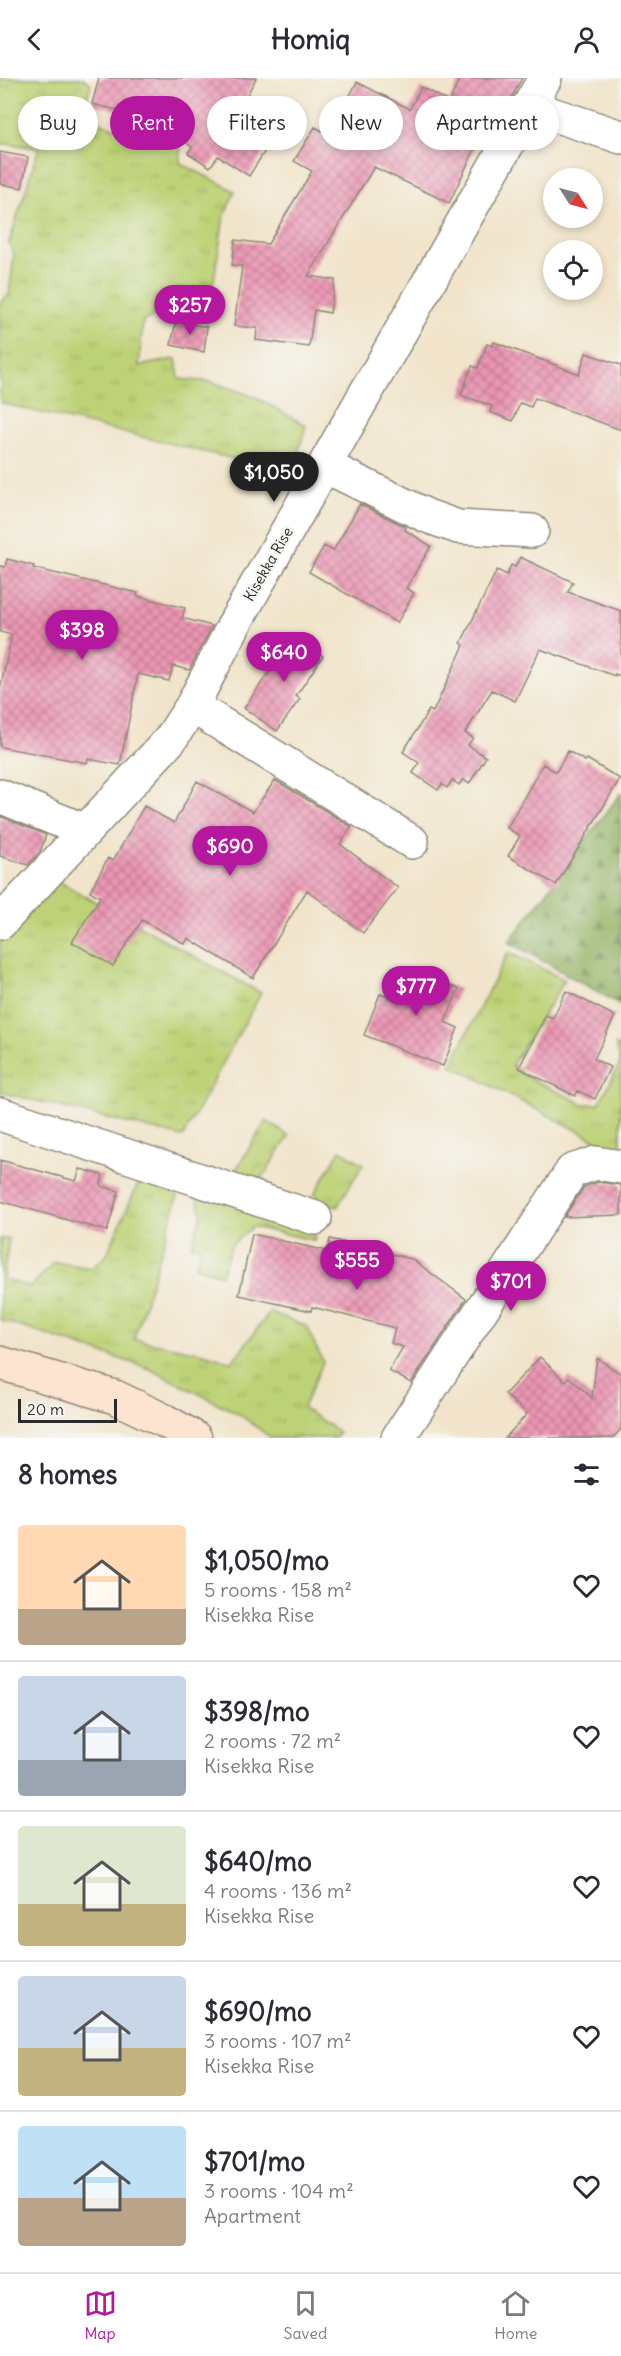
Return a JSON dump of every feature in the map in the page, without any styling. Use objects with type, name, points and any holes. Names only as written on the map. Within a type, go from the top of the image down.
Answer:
[{"type":"main road","points":[[0,1363],[115,1397],[195,1438]]},
{"type":"street","name":"Kisekka Rise","points":[[536,96],[545,78]]},
{"type":"street","points":[[559,117],[621,137]]},
{"type":"street","name":"Kisekka Rise","points":[[0,923],[170,740],[192,706],[236,621],[505,150]]},
{"type":"street","points":[[325,466],[427,516],[458,527],[532,531]]},
{"type":"street","points":[[192,706],[412,842]]},
{"type":"street","points":[[0,796],[85,831]]},
{"type":"street","points":[[0,1114],[315,1218]]},
{"type":"street","points":[[398,1438],[572,1171],[596,1163],[621,1167]]},
{"type":"green space","points":[[0,78],[83,78],[91,84],[88,96],[18,96],[18,145],[0,143]]},
{"type":"green space","points":[[98,122],[110,126],[110,150],[180,150],[180,163],[235,191],[224,216],[208,317],[174,307],[143,321],[139,366],[176,359],[179,379],[212,382],[255,397],[306,425],[298,453],[280,470],[0,403],[0,302],[9,295],[14,255],[9,243],[38,150],[98,150]]},
{"type":"green space","points":[[621,793],[621,1005],[509,942]]},
{"type":"green space","points":[[58,881],[261,993],[183,1137],[0,1092],[0,940]]},
{"type":"green space","points":[[508,952],[565,980],[512,1065],[525,1076],[583,1104],[599,1104],[620,1063],[616,1045],[621,1048],[621,1153],[451,1065]]},
{"type":"green space","points":[[266,1121],[289,1136],[261,1180],[235,1171]]},
{"type":"green space","points":[[340,1150],[363,1164],[337,1207],[314,1195]]},
{"type":"green space","points":[[142,1175],[181,1186],[134,1339],[203,1353],[232,1362],[270,1312],[306,1326],[323,1362],[303,1408],[339,1432],[335,1438],[271,1438],[239,1414],[148,1368],[0,1320],[0,1239],[9,1239],[3,1279],[30,1287],[55,1262],[91,1268],[106,1256]]},
{"type":"green space","points":[[194,1188],[317,1223],[314,1240],[252,1227],[232,1244],[221,1275],[195,1267],[201,1246],[191,1245],[202,1214]]},
{"type":"building","points":[[99,78],[256,78],[247,96],[207,96],[207,150],[266,150],[249,176],[218,156],[210,167],[188,153],[190,150],[195,150],[195,96],[110,96],[110,108],[98,105],[98,96],[94,96]]},
{"type":"building","points":[[460,78],[522,78],[512,96],[452,96]]},
{"type":"building","points":[[357,82],[384,96],[350,96]]},
{"type":"building","points":[[421,87],[438,96],[416,96]]},
{"type":"building","points":[[415,99],[415,150],[474,150],[449,203],[374,167],[308,276],[335,280],[330,313],[314,310],[309,347],[256,340],[257,328],[234,326],[242,266],[232,265],[235,240],[268,244],[312,171],[294,161],[301,150],[307,150],[307,140],[315,127],[319,129],[319,150],[403,150],[403,105],[410,109]]},
{"type":"building","points":[[0,152],[28,157],[22,188],[0,184]]},
{"type":"building","points":[[176,321],[207,327],[204,352],[171,345]]},
{"type":"building","points":[[494,342],[579,374],[586,353],[621,365],[621,430],[535,398],[531,407],[520,403],[513,421],[490,412],[492,406],[461,395],[472,366],[478,368],[487,344],[492,346]]},
{"type":"building","points":[[360,504],[406,527],[405,530],[431,546],[406,588],[414,593],[397,623],[309,572],[324,546],[333,551]]},
{"type":"building","points":[[520,557],[573,582],[568,592],[621,611],[621,676],[615,674],[615,676],[540,649],[515,701],[492,690],[465,733],[473,738],[468,745],[486,757],[469,784],[463,779],[459,785],[452,780],[447,788],[442,784],[438,790],[413,773],[419,763],[403,752],[429,710],[433,712],[464,645],[461,643],[497,570],[507,575],[511,565],[515,567]]},
{"type":"building","points":[[7,559],[34,566],[33,568],[138,593],[137,596],[185,608],[182,618],[212,626],[189,670],[173,666],[169,681],[138,674],[120,765],[88,759],[87,763],[0,747],[0,689],[12,635],[0,632],[0,566],[5,567]]},
{"type":"building","points":[[291,634],[323,656],[296,696],[300,699],[277,731],[244,708],[270,671],[267,669]]},
{"type":"building","points":[[568,751],[585,761],[587,759],[620,779],[556,885],[508,856],[520,836],[507,828],[543,764],[556,772]]},
{"type":"building","points":[[275,780],[352,827],[340,844],[398,888],[363,933],[307,890],[253,978],[188,938],[185,944],[142,920],[113,966],[72,942],[100,897],[90,891],[108,858],[113,861],[144,806],[174,823],[197,781],[253,812]]},
{"type":"building","points":[[0,816],[46,835],[40,852],[28,865],[0,856]]},
{"type":"building","points":[[403,968],[459,989],[445,1022],[458,1028],[443,1066],[364,1035],[380,994],[391,998]]},
{"type":"building","points":[[566,991],[615,1016],[594,1059],[610,1067],[595,1099],[578,1091],[575,1096],[519,1068],[546,1015],[553,1018]]},
{"type":"building","points":[[0,1160],[76,1181],[80,1169],[103,1175],[101,1186],[119,1191],[107,1231],[0,1201]]},
{"type":"building","points":[[598,1182],[621,1185],[621,1215],[564,1217],[584,1187]]},
{"type":"building","points":[[252,1234],[327,1251],[330,1239],[412,1259],[466,1299],[411,1383],[389,1371],[403,1347],[391,1343],[395,1328],[312,1307],[311,1311],[239,1295]]},
{"type":"building","points":[[540,1357],[565,1381],[569,1377],[592,1398],[597,1358],[621,1374],[621,1429],[613,1438],[505,1438],[527,1414],[505,1394]]}]
